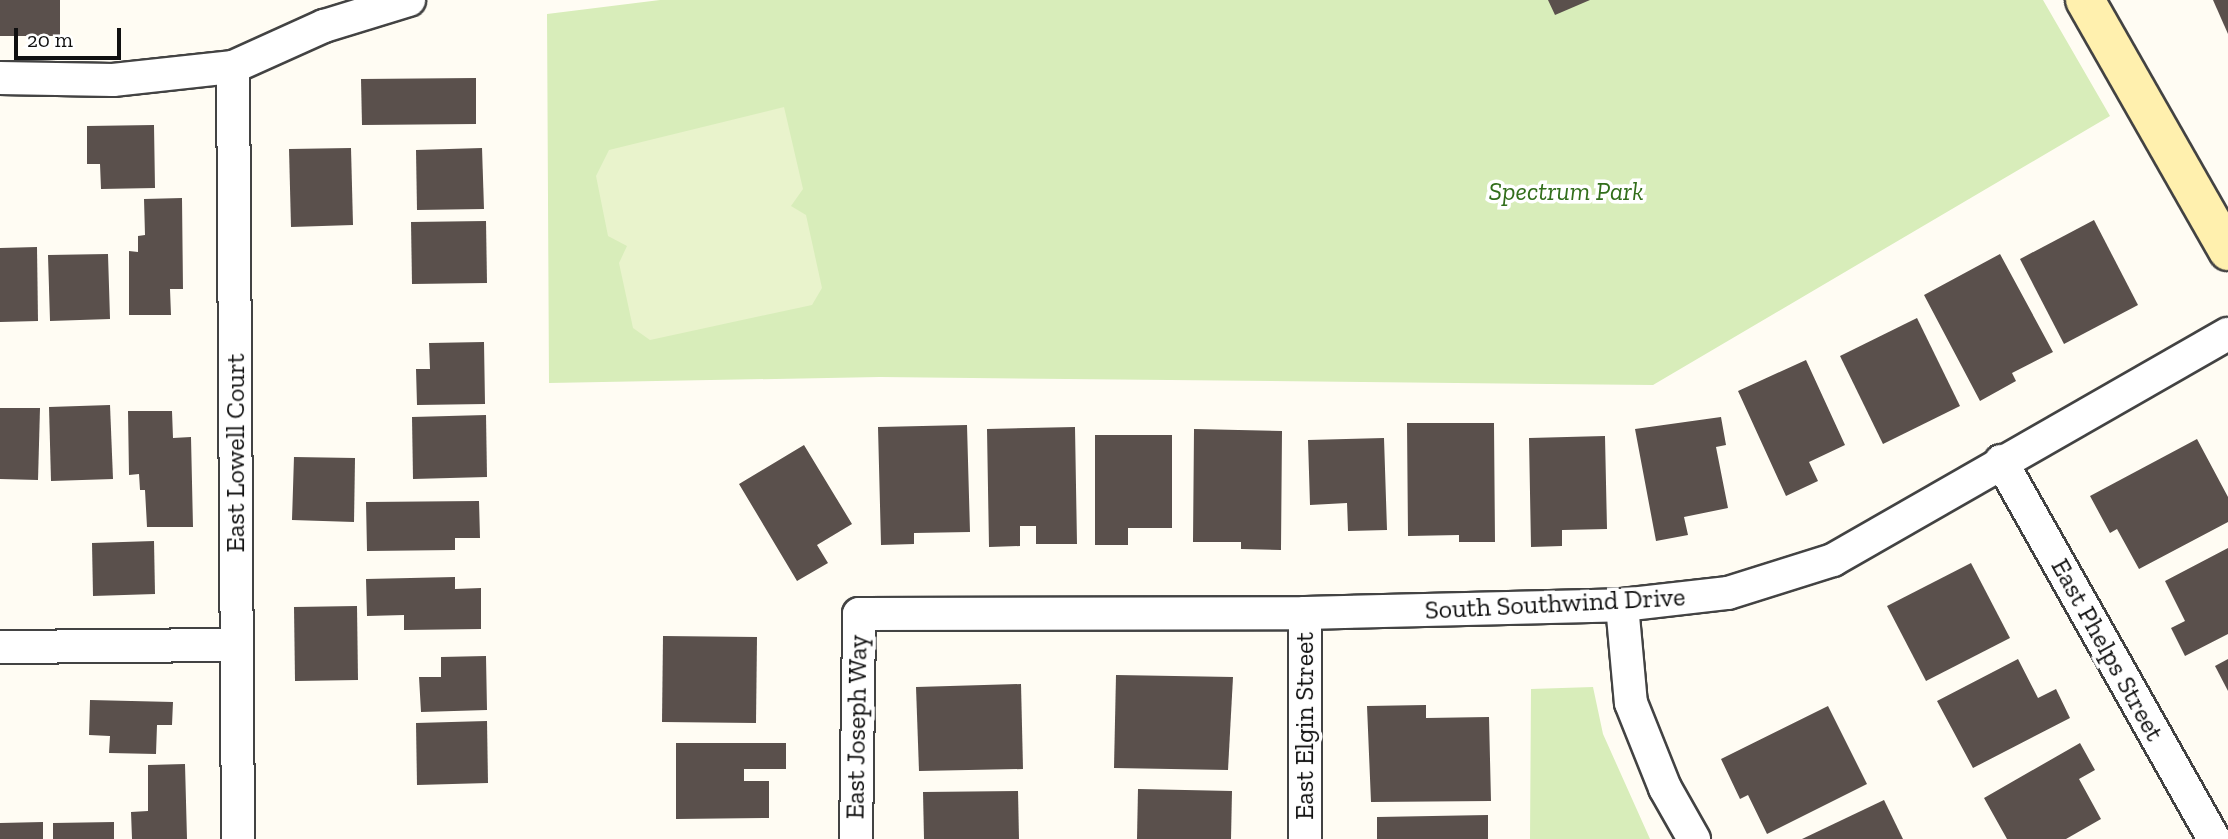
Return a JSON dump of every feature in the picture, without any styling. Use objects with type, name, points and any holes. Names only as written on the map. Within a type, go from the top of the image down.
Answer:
[{"type":"street","points":[[0,78],[113,80],[233,67],[324,26],[409,0]]},
{"type":"street","points":[[2085,0],[2228,251]]},
{"type":"street","name":"East Lowell Court","points":[[233,67],[238,839]]},
{"type":"street","name":"South Southwind Drive","points":[[859,614],[1305,613],[1622,606],[1727,593],[1833,559],[2228,334]]},
{"type":"street","name":"East Phelps Street","points":[[2001,461],[2214,839]]},
{"type":"street","points":[[1622,606],[1631,703],[1665,788],[1694,839]]},
{"type":"street","name":"East Elgin Street","points":[[1305,613],[1305,839]]},
{"type":"street","name":"East Joseph Way","points":[[856,839],[859,614]]},
{"type":"street","points":[[0,647],[237,645]]},
{"type":"green space","name":"Spectrum Park","points":[[660,0],[2043,0],[2110,116],[1653,385],[880,377],[549,383],[547,14]]},
{"type":"green space","points":[[784,107],[803,189],[791,206],[806,215],[822,288],[812,305],[650,340],[633,328],[619,263],[627,246],[608,236],[596,176],[609,150]]},
{"type":"green space","points":[[1593,687],[1603,734],[1650,839],[1530,839],[1531,689]]},
{"type":"building","points":[[0,0],[60,0],[60,36],[0,36]]},
{"type":"building","points":[[1548,0],[1590,0],[1555,15]]},
{"type":"building","points":[[2213,0],[2228,0],[2228,34]]},
{"type":"building","points":[[476,78],[476,124],[362,125],[361,79]]},
{"type":"building","points":[[154,125],[155,188],[101,189],[100,164],[87,164],[87,126]]},
{"type":"building","points":[[351,148],[353,225],[291,227],[289,149]]},
{"type":"building","points":[[482,148],[484,209],[417,210],[416,150]]},
{"type":"building","points":[[182,198],[183,289],[170,289],[171,315],[129,315],[129,251],[138,252],[138,236],[145,235],[144,199]]},
{"type":"building","points":[[2094,220],[2138,305],[2064,344],[2020,259]]},
{"type":"building","points":[[486,221],[487,283],[412,284],[411,222]]},
{"type":"building","points":[[37,247],[38,321],[0,322],[0,248]]},
{"type":"building","points":[[108,254],[110,319],[50,321],[48,255]]},
{"type":"building","points":[[2000,254],[2053,352],[2012,373],[2016,381],[1980,401],[1924,295]]},
{"type":"building","points":[[1917,318],[1960,406],[1883,444],[1840,356]]},
{"type":"building","points":[[484,342],[485,404],[417,405],[416,369],[430,369],[429,343]]},
{"type":"building","points":[[1806,360],[1845,445],[1809,462],[1818,481],[1786,496],[1738,391]]},
{"type":"building","points":[[110,405],[113,479],[51,481],[49,407]]},
{"type":"building","points":[[0,408],[40,408],[38,480],[0,479]]},
{"type":"building","points":[[128,411],[172,411],[173,438],[191,437],[193,527],[147,527],[145,490],[140,490],[139,474],[129,475]]},
{"type":"building","points":[[486,415],[487,477],[413,479],[412,417]]},
{"type":"building","points":[[1721,417],[1726,445],[1716,447],[1728,508],[1684,517],[1688,535],[1656,541],[1635,429]]},
{"type":"building","points":[[1407,423],[1494,423],[1495,542],[1459,542],[1459,535],[1408,536]]},
{"type":"building","points":[[967,425],[970,532],[914,533],[914,544],[881,545],[878,427]]},
{"type":"building","points":[[1075,427],[1077,544],[1036,544],[1036,526],[1020,526],[1020,546],[989,547],[987,429]]},
{"type":"building","points":[[1194,429],[1282,431],[1281,550],[1241,549],[1241,542],[1193,542]]},
{"type":"building","points":[[1095,435],[1172,435],[1172,528],[1128,528],[1128,545],[1095,545]]},
{"type":"building","points":[[1605,436],[1607,529],[1562,530],[1562,546],[1531,547],[1529,438]]},
{"type":"building","points":[[1384,438],[1387,530],[1348,531],[1347,503],[1310,505],[1308,440]]},
{"type":"building","points":[[2197,439],[2228,497],[2228,522],[2139,569],[2117,529],[2110,533],[2090,496]]},
{"type":"building","points":[[804,445],[852,524],[817,545],[828,563],[797,581],[739,484]]},
{"type":"building","points":[[294,457],[355,458],[354,522],[292,520]]},
{"type":"building","points":[[479,501],[480,538],[455,538],[455,550],[367,551],[366,502]]},
{"type":"building","points":[[154,541],[155,594],[93,596],[92,543]]},
{"type":"building","points":[[2228,548],[2228,634],[2185,656],[2171,628],[2185,621],[2165,581]]},
{"type":"building","points":[[1971,563],[2010,638],[1926,681],[1887,606]]},
{"type":"building","points":[[455,577],[455,589],[481,588],[481,629],[404,630],[404,615],[367,616],[366,579]]},
{"type":"building","points":[[357,606],[358,680],[295,681],[294,607]]},
{"type":"building","points":[[663,636],[757,637],[756,723],[662,722]]},
{"type":"building","points":[[486,656],[487,710],[421,712],[419,677],[441,677],[441,657]]},
{"type":"building","points":[[2018,659],[2038,698],[2056,689],[2070,718],[1973,768],[1937,701]]},
{"type":"building","points":[[2228,659],[2228,691],[2215,666]]},
{"type":"building","points":[[1116,675],[1233,677],[1228,770],[1114,768]]},
{"type":"building","points":[[1021,684],[1023,769],[919,771],[916,687]]},
{"type":"building","points":[[90,700],[173,702],[172,725],[157,725],[156,754],[109,753],[110,736],[89,735]]},
{"type":"building","points":[[1426,705],[1426,718],[1489,717],[1491,801],[1371,802],[1367,706]]},
{"type":"building","points":[[1828,706],[1867,784],[1767,834],[1748,795],[1740,799],[1721,759]]},
{"type":"building","points":[[487,721],[488,783],[417,785],[416,723]]},
{"type":"building","points":[[676,743],[786,743],[786,769],[744,769],[744,781],[769,781],[769,818],[676,819]]},
{"type":"building","points":[[2080,743],[2095,770],[2079,779],[2101,819],[2066,839],[2007,839],[1984,798]]},
{"type":"building","points":[[185,764],[187,839],[132,839],[131,812],[148,811],[148,765]]},
{"type":"building","points":[[1138,789],[1232,791],[1231,839],[1137,839]]},
{"type":"building","points":[[1018,791],[1019,839],[924,839],[923,792]]},
{"type":"building","points":[[1884,800],[1903,839],[1802,839]]},
{"type":"building","points":[[1488,815],[1488,839],[1377,839],[1377,817]]},
{"type":"building","points":[[43,822],[43,839],[0,839],[0,823]]},
{"type":"building","points":[[114,822],[114,839],[53,839],[53,823]]}]
